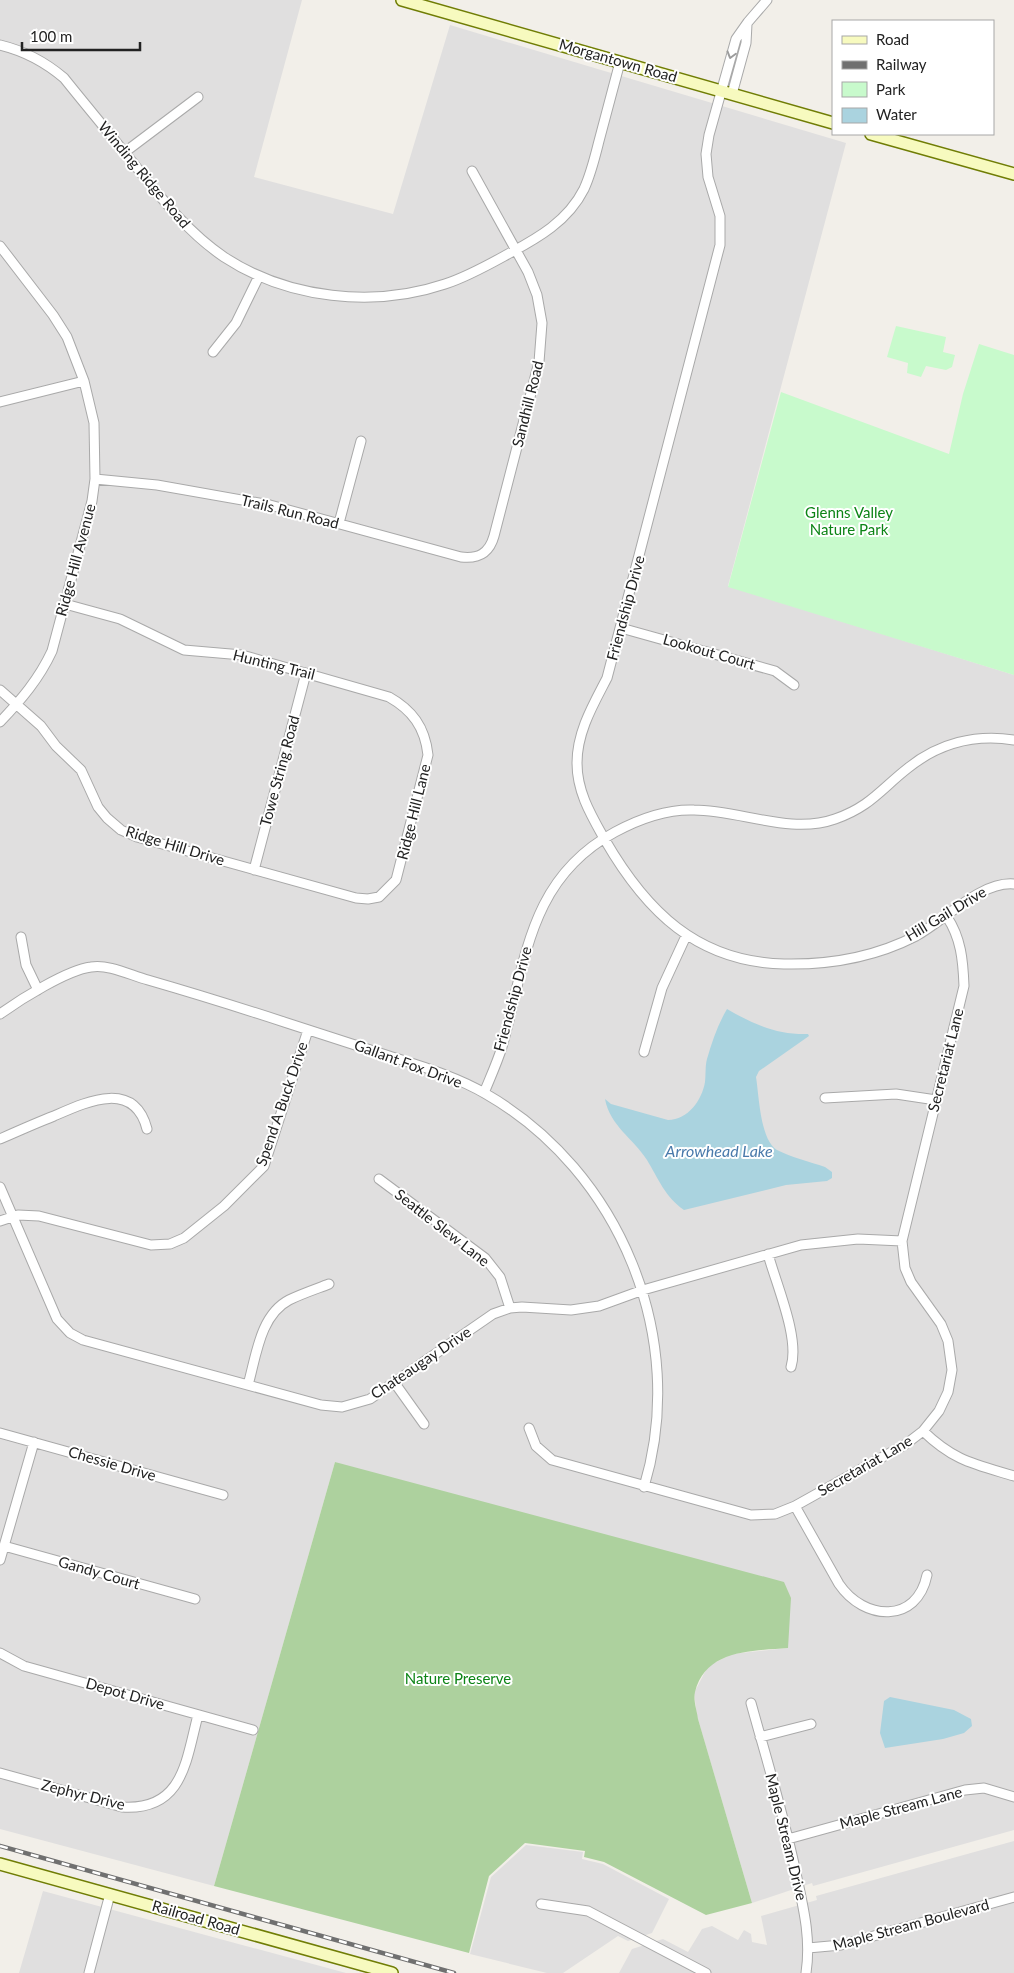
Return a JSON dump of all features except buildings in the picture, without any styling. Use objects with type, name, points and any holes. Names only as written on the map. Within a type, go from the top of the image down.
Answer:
[{"type":"main road","name":"Morgantown Road","points":[[402,0],[832,123]]},
{"type":"main road","points":[[875,135],[1014,174]]},
{"type":"main road","name":"Railroad Road","points":[[0,1864],[392,1973]]},
{"type":"street","name":"Friendship Drive","points":[[484,1093],[501,1049],[529,940],[538,913],[550,891],[570,865],[604,838],[584,802],[577,763],[579,741],[587,717],[607,678],[720,245],[720,216],[708,177],[706,154],[726,92],[736,39],[767,0]]},
{"type":"street","name":"Winding Ridge Road","points":[[0,45],[28,53],[47,64],[64,78],[168,207],[190,230],[225,257],[259,276],[290,287],[322,294],[362,298],[386,296],[446,284],[479,270],[516,250],[548,231],[565,216],[584,189],[593,165],[620,62]]},
{"type":"street","points":[[125,152],[198,97]]},
{"type":"street","name":"Sandhill Road","points":[[472,171],[516,250],[537,295],[542,323],[542,344],[494,536],[492,543],[482,556]]},
{"type":"street","name":"Ridge Hill Avenue","points":[[0,246],[53,314],[67,337],[84,381],[94,423],[95,479],[92,501],[52,651],[44,668],[17,704],[0,722]]},
{"type":"street","points":[[213,352],[236,323],[259,276]]},
{"type":"street","points":[[0,402],[84,381]]},
{"type":"street","points":[[339,524],[362,441]]},
{"type":"street","name":"Trails Run Road","points":[[95,479],[214,494],[339,524],[461,557],[482,556]]},
{"type":"street","name":"Hunting Trail","points":[[65,604],[120,619],[184,650],[242,655],[389,696],[404,706],[419,722]]},
{"type":"street","name":"Lookout Court","points":[[621,628],[775,671],[794,684]]},
{"type":"street","name":"Towe String Road","points":[[254,870],[306,673]]},
{"type":"street","name":"Ridge Hill Drive","points":[[0,690],[42,726],[56,746],[81,770],[98,807],[121,830],[137,838],[356,898],[368,899],[381,895]]},
{"type":"street","name":"Ridge Hill Lane","points":[[381,895],[396,880],[426,770],[427,744],[419,722]]},
{"type":"street","points":[[604,838],[628,824],[649,817],[692,810],[728,812],[788,825],[806,825],[831,821],[867,804],[908,768],[931,752],[958,742],[982,737],[1014,740]]},
{"type":"street","name":"Hill Gail Drive","points":[[604,838],[623,871],[640,895],[686,936],[706,947],[738,958],[782,964],[814,964],[847,960],[886,949],[916,936],[947,917],[983,891],[1005,884],[1014,884]]},
{"type":"street","name":"Secretariat Lane","points":[[529,1428],[536,1446],[552,1460],[750,1515],[775,1514],[795,1506],[906,1444],[923,1431],[939,1411],[948,1392],[951,1355],[941,1324],[911,1282],[905,1268],[902,1241],[964,986],[962,953],[958,939],[947,917]]},
{"type":"street","points":[[644,1052],[662,988],[686,936]]},
{"type":"street","points":[[0,1014],[38,990],[26,965],[20,937]]},
{"type":"street","name":"Gallant Fox Drive","points":[[38,990],[80,969],[103,967],[435,1071],[484,1093],[538,1130],[582,1177],[618,1231],[643,1290],[654,1340],[657,1387],[652,1452],[644,1487]]},
{"type":"street","name":"Spend A Buck Drive","points":[[0,1221],[13,1217],[39,1216],[151,1245],[170,1244],[184,1238],[224,1206],[264,1166],[308,1030]]},
{"type":"street","points":[[825,1098],[896,1094],[936,1100]]},
{"type":"street","points":[[0,1139],[87,1101],[108,1097],[126,1100],[140,1111],[147,1129]]},
{"type":"street","name":"Seattle Slew Lane","points":[[379,1179],[485,1258],[500,1277],[510,1308]]},
{"type":"street","name":"Chateaugay Drive","points":[[0,1187],[57,1319],[70,1333],[83,1340],[321,1405],[342,1407],[370,1399],[494,1314],[510,1308],[585,1309],[643,1290],[801,1245],[830,1241],[902,1241]]},
{"type":"street","points":[[768,1254],[792,1337],[793,1360],[791,1367]]},
{"type":"street","points":[[248,1385],[263,1330],[272,1314],[287,1301],[329,1284]]},
{"type":"street","points":[[394,1382],[424,1424]]},
{"type":"street","points":[[923,1431],[941,1448],[957,1458],[1014,1476]]},
{"type":"street","name":"Chessie Drive","points":[[0,1433],[223,1495]]},
{"type":"street","points":[[0,1560],[34,1442]]},
{"type":"street","points":[[795,1506],[839,1584],[847,1596],[858,1605],[872,1611],[887,1612],[905,1608],[917,1600],[925,1588],[928,1575]]},
{"type":"street","name":"Gandy Court","points":[[4,1546],[195,1599]]},
{"type":"street","name":"Depot Drive","points":[[0,1653],[24,1666],[253,1730]]},
{"type":"street","name":"Maple Stream Drive","points":[[751,1703],[788,1839],[804,1911],[808,1948],[806,1973]]},
{"type":"street","name":"Zephyr Drive","points":[[0,1773],[122,1807],[137,1808],[157,1802],[176,1785],[184,1768],[198,1714]]},
{"type":"street","points":[[760,1737],[811,1724]]},
{"type":"street","name":"Maple Stream Lane","points":[[788,1839],[965,1790],[984,1788],[1014,1797]]},
{"type":"street","points":[[89,1973],[110,1894]]},
{"type":"street","name":"Maple Stream Boulevard","points":[[808,1948],[841,1945],[1014,1897]]},
{"type":"street","points":[[541,1904],[588,1911],[706,1973]]},
{"type":"shaded area","points":[[0,0],[302,0],[254,177],[393,214],[450,25],[846,143],[728,586],[1014,675],[1014,1830],[813,1886],[812,1883],[752,1903],[697,1716],[694,1693],[708,1666],[732,1654],[788,1648],[335,1462],[214,1886],[0,1829]]},
{"type":"shaded area","points":[[1014,1841],[1014,1973],[619,1973],[632,1949],[663,1939],[688,1952],[702,1929],[712,1926],[738,1940],[744,1930],[751,1934],[752,1942],[767,1945],[761,1916],[817,1900],[816,1896]]},
{"type":"shaded area","points":[[526,1845],[583,1852],[582,1859],[603,1864],[669,1899],[652,1933],[628,1941],[618,1936],[563,1973],[547,1973],[470,1954],[491,1877]]},
{"type":"shaded area","points":[[43,1891],[346,1973],[19,1973]]},
{"type":"green space","points":[[896,326],[946,337],[943,352],[955,355],[952,367],[946,370],[926,366],[921,377],[907,373],[908,363],[887,357]]},
{"type":"green space","name":"Glenns Valley Nature Park","points":[[979,344],[1014,355],[1014,675],[728,587],[781,392],[949,454],[963,394]]},
{"type":"green space","name":"Nature Preserve","points":[[335,1462],[784,1582],[791,1598],[788,1648],[746,1652],[720,1660],[709,1667],[701,1678],[695,1692],[698,1719],[752,1903],[706,1915],[604,1862],[584,1857],[585,1851],[525,1843],[489,1876],[469,1953],[214,1886]]},
{"type":"water","name":"Arrowhead Lake","points":[[727,1009],[766,1028],[786,1033],[808,1034],[809,1036],[759,1071],[756,1077],[761,1116],[771,1145],[777,1150],[794,1157],[825,1167],[832,1172],[832,1178],[827,1181],[786,1185],[684,1210],[667,1193],[647,1160],[612,1117],[605,1099],[611,1104],[668,1120],[682,1117],[688,1113],[701,1096],[705,1082],[707,1059]]},
{"type":"water","points":[[890,1697],[954,1710],[971,1719],[972,1726],[964,1733],[943,1739],[885,1748],[880,1733],[884,1701]]},
{"type":"railway","points":[[0,1846],[454,1973]]}]
